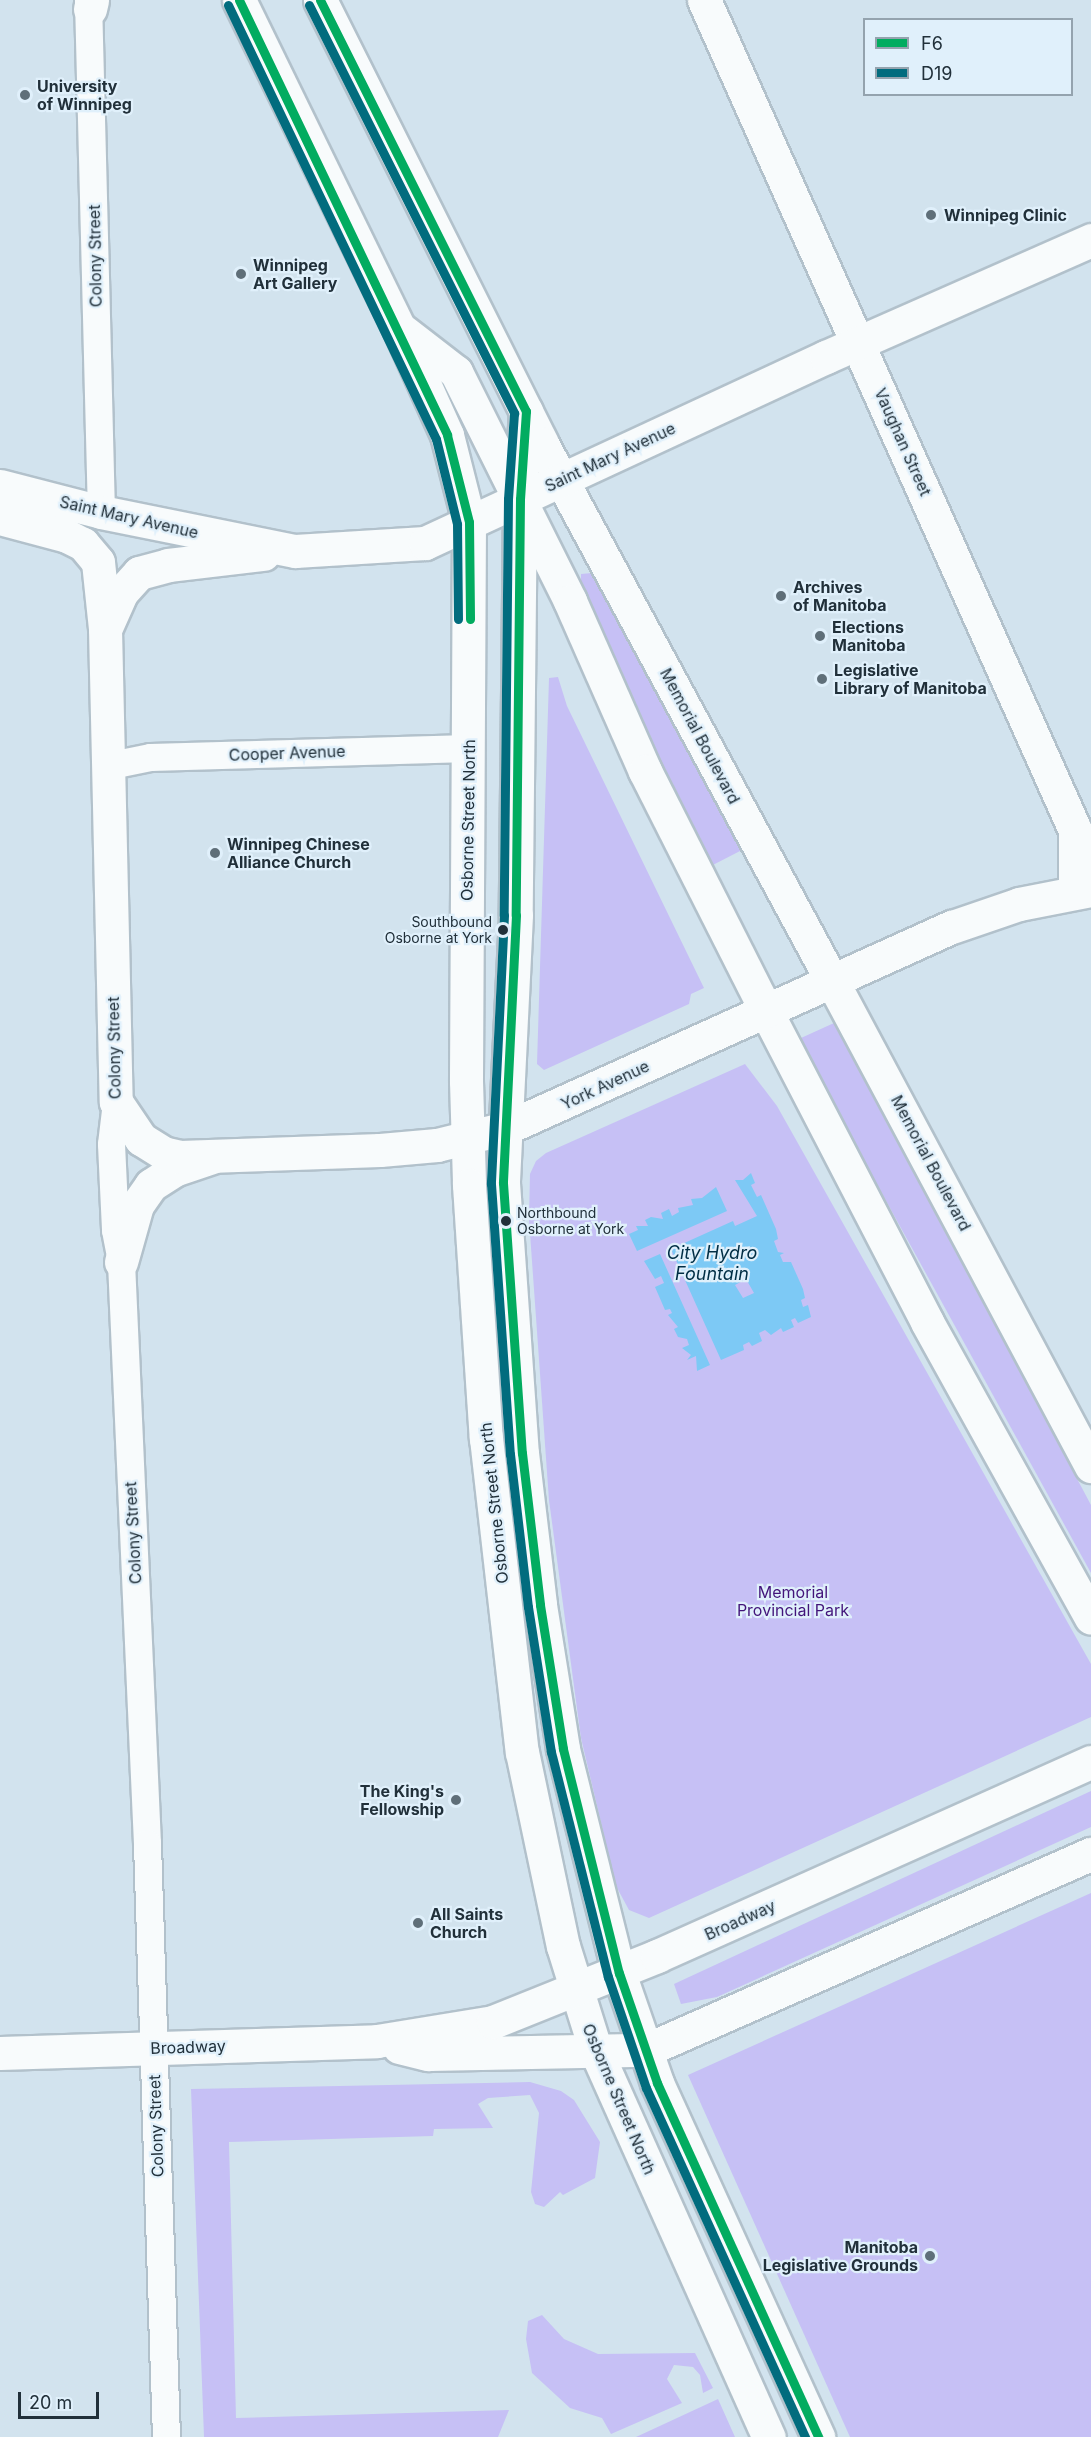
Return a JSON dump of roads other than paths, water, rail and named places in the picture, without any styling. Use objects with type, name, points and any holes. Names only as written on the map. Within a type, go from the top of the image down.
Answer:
[{"type":"main road","points":[[239,0],[399,328],[447,435],[468,522]]},
{"type":"main road","name":"Memorial Boulevard","points":[[320,0],[561,480],[1091,1466]]},
{"type":"main road","name":"Vaughan Street","points":[[704,0],[1074,830],[1083,891]]},
{"type":"main road","name":"Saint Mary Avenue","points":[[0,486],[100,512],[295,550],[425,543],[858,342],[1091,240]]},
{"type":"main road","points":[[399,328],[456,372],[592,648],[645,771],[766,1011],[927,1322],[1091,1618]]},
{"type":"main road","name":"Osborne Street North","points":[[526,411],[520,500],[516,915],[503,1183],[511,1304],[540,1605],[563,1749],[619,1973],[646,2050],[818,2437]]},
{"type":"main road","name":"Saint Mary Avenue","points":[[0,518],[67,536],[83,544],[98,562]]},
{"type":"main road","name":"Osborne Street North","points":[[468,522],[467,1138],[486,1438],[522,1752],[575,1990],[596,2051],[769,2437]]},
{"type":"main road","name":"Colony Street","points":[[105,629],[121,593],[139,573],[168,565],[295,550]]},
{"type":"main road","name":"Colony Street","points":[[98,562],[105,629],[106,766],[116,1102]]},
{"type":"main road","name":"York Avenue","points":[[116,1102],[130,1125],[151,1148],[180,1157],[380,1150],[467,1138],[506,1128],[832,981],[990,913],[1083,891]]},
{"type":"main road","points":[[121,1262],[137,1205],[151,1185],[174,1170],[213,1156]]},
{"type":"main road","name":"Broadway","points":[[0,2053],[377,2041],[493,2022],[619,1973],[1091,1762]]},
{"type":"main road","name":"Broadway","points":[[377,2041],[428,2054],[646,2050],[1091,1854]]},
{"type":"street","name":"Colony Street","points":[[90,3],[100,512]]},
{"type":"street","name":"Cooper Avenue","points":[[106,766],[150,757],[469,748]]},
{"type":"street","name":"Colony Street","points":[[116,1102],[111,1144],[115,1230],[121,1262],[153,2048],[166,2437]]},
{"type":"water","name":"City Hydro Fountain","points":[[751,1173],[755,1183],[751,1185],[757,1197],[761,1195],[776,1229],[778,1239],[774,1241],[778,1252],[784,1253],[780,1255],[783,1262],[791,1262],[803,1289],[805,1298],[801,1300],[803,1307],[808,1305],[811,1317],[798,1323],[795,1318],[791,1320],[794,1327],[783,1332],[781,1328],[771,1335],[765,1330],[759,1333],[762,1341],[752,1346],[749,1342],[743,1345],[744,1350],[721,1360],[671,1249],[733,1221],[735,1226],[757,1216],[735,1180],[743,1180]],"holes":[[[746,1279],[754,1293],[743,1298],[735,1285]]]},
{"type":"water","name":"City Hydro Fountain","points":[[716,1187],[727,1211],[637,1251],[629,1234],[638,1230],[636,1226],[648,1226],[645,1220],[651,1217],[663,1219],[661,1213],[669,1209],[672,1216],[679,1212],[678,1208],[693,1205],[691,1199],[702,1198]]},
{"type":"water","name":"City Hydro Fountain","points":[[660,1254],[710,1365],[697,1371],[696,1356],[687,1360],[691,1355],[682,1348],[689,1345],[687,1339],[678,1337],[674,1329],[678,1327],[668,1315],[672,1313],[670,1309],[665,1310],[655,1287],[664,1283],[661,1276],[655,1279],[644,1261]]},
{"type":"place","name":"University of Winnipeg","points":[[25,95]]},
{"type":"place","name":"Winnipeg Clinic","points":[[931,215]]},
{"type":"place","name":"Winnipeg Art Gallery","points":[[241,274]]},
{"type":"place","name":"Archives of Manitoba","points":[[781,596]]},
{"type":"place","name":"Elections Manitoba","points":[[820,636]]},
{"type":"place","name":"Legislative Library of Manitoba","points":[[822,679]]},
{"type":"place","name":"Winnipeg Chinese Alliance Church","points":[[215,853]]},
{"type":"place","name":"Southbound Osborne at York","points":[[503,930]]},
{"type":"place","name":"Northbound Osborne at York","points":[[506,1221]]},
{"type":"place","name":"The King's Fellowship","points":[[456,1800]]},
{"type":"place","name":"All Saints Church","points":[[418,1923]]},
{"type":"place","name":"Manitoba Legislative Grounds","points":[[930,2256]]},
{"type":"park label","name":"Memorial Provincial Park","points":[[793,1601]]}]
